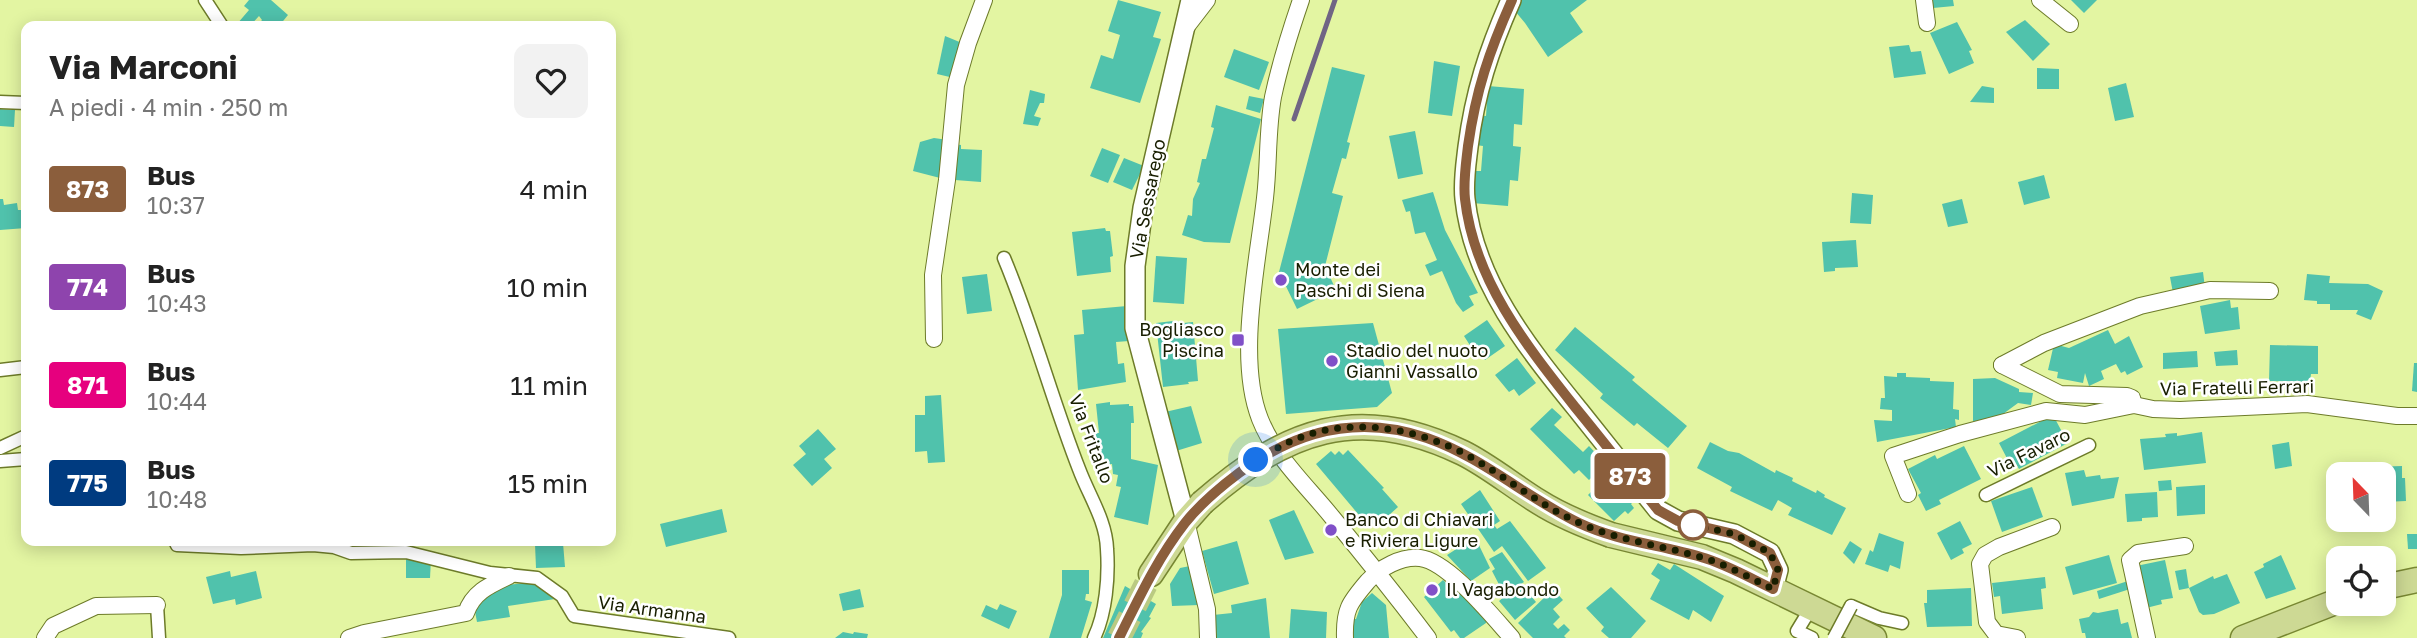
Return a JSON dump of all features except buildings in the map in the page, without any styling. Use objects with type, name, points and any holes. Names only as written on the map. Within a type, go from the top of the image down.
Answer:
[{"type":"main road","points":[[1151,574],[1194,512],[1256,460],[1298,438],[1337,428],[1382,428],[1426,437],[1465,454],[1541,503],[1582,524],[1611,535],[1702,557],[1773,589],[1867,637]]},
{"type":"main road","points":[[2396,584],[2417,580]]},
{"type":"main road","points":[[2243,638],[2326,606]]},
{"type":"street","points":[[205,0],[219,21]]},
{"type":"street","points":[[934,339],[933,275],[947,180],[956,85],[984,0]]},
{"type":"street","name":"Via Sessarego","points":[[1191,0],[1143,208],[1135,266],[1135,328],[1194,512]]},
{"type":"street","points":[[1184,29],[1207,0]]},
{"type":"street","points":[[1301,0],[1284,52],[1273,99],[1267,145],[1265,197],[1256,252],[1248,365],[1260,418],[1282,458],[1378,571],[1428,638]]},
{"type":"street","points":[[1511,0],[1489,50],[1473,108],[1465,166],[1465,197],[1470,232],[1484,271],[1533,355],[1658,510],[1678,521],[1734,534],[1770,553],[1778,570],[1773,589]]},
{"type":"street","points":[[1924,0],[1927,23]]},
{"type":"street","points":[[2040,0],[2070,24]]},
{"type":"street","points":[[0,102],[21,103]]},
{"type":"street","name":"Via Fritallo","points":[[1004,258],[1080,473],[1097,506],[1107,548],[1105,590],[1099,626],[1094,638]]},
{"type":"street","points":[[2138,405],[2127,396],[2060,394],[2002,365],[2045,344],[2140,306],[2210,290],[2270,291]]},
{"type":"street","points":[[0,370],[21,368]]},
{"type":"street","name":"Via Fratelli Ferrari","points":[[2138,405],[2153,409],[2180,410],[2308,404],[2397,416],[2417,416]]},
{"type":"street","name":"Via Favaro","points":[[1909,494],[1893,456],[1960,434],[2046,411],[2085,415],[2138,405]]},
{"type":"street","points":[[0,448],[21,438]]},
{"type":"street","name":"Via Favaro","points":[[1986,495],[2089,445]]},
{"type":"street","points":[[0,461],[21,459]]},
{"type":"street","points":[[1194,512],[1207,609],[1208,638]]},
{"type":"street","points":[[2017,638],[1996,634],[1987,622],[1980,564],[1985,555],[1999,547],[2052,527]]},
{"type":"street","name":"Via Armanna","points":[[198,546],[289,546]]},
{"type":"street","name":"Via Armanna","points":[[324,546],[351,553],[406,552],[509,576],[537,578],[562,596],[574,616],[729,638]]},
{"type":"street","points":[[2147,638],[2130,560],[2138,553],[2185,546]]},
{"type":"street","points":[[1345,638],[1344,614],[1362,588],[1378,571],[1398,561],[1420,558],[1446,569],[1512,638]]},
{"type":"street","points":[[349,638],[466,613],[470,600],[509,576]]},
{"type":"street","points":[[45,638],[53,626],[96,606],[157,605],[159,638]]},
{"type":"street","points":[[1834,638],[1852,606],[1879,618],[1902,623]]},
{"type":"street","points":[[1811,608],[1797,631],[1812,638]]},
{"type":"waterway","points":[[1294,119],[1335,0]]},
{"type":"tunnel","points":[[1119,638],[1151,574]]},
{"type":"bus line","name":"873","points":[[1119,638],[1151,574],[1186,521],[1202,503],[1256,460],[1298,438],[1337,428],[1382,428],[1426,437],[1465,454],[1541,503],[1582,524],[1611,535],[1702,557],[1773,589],[1778,570],[1770,553],[1734,534],[1678,521],[1658,510],[1533,355],[1484,271],[1470,232],[1465,197],[1465,166],[1473,108],[1489,50],[1512,0]]},
{"type":"place","name":"Monte dei Paschi di Siena","points":[[1281,280]]},
{"type":"place","name":"Bogliasco Piscina","points":[[1238,340]]},
{"type":"place","name":"Stadio del nuoto Gianni Vassallo","points":[[1332,361]]},
{"type":"place","name":"Banco di Chiavari e Riviera Ligure","points":[[1331,530]]},
{"type":"place","name":"Il Vagabondo","points":[[1432,590]]},
{"type":"route","points":[[1256,460],[1298,438],[1337,428],[1382,428],[1426,437],[1465,454],[1541,503],[1582,524],[1611,535],[1702,557],[1773,589],[1778,570],[1770,553],[1734,534],[1693,525]]}]
